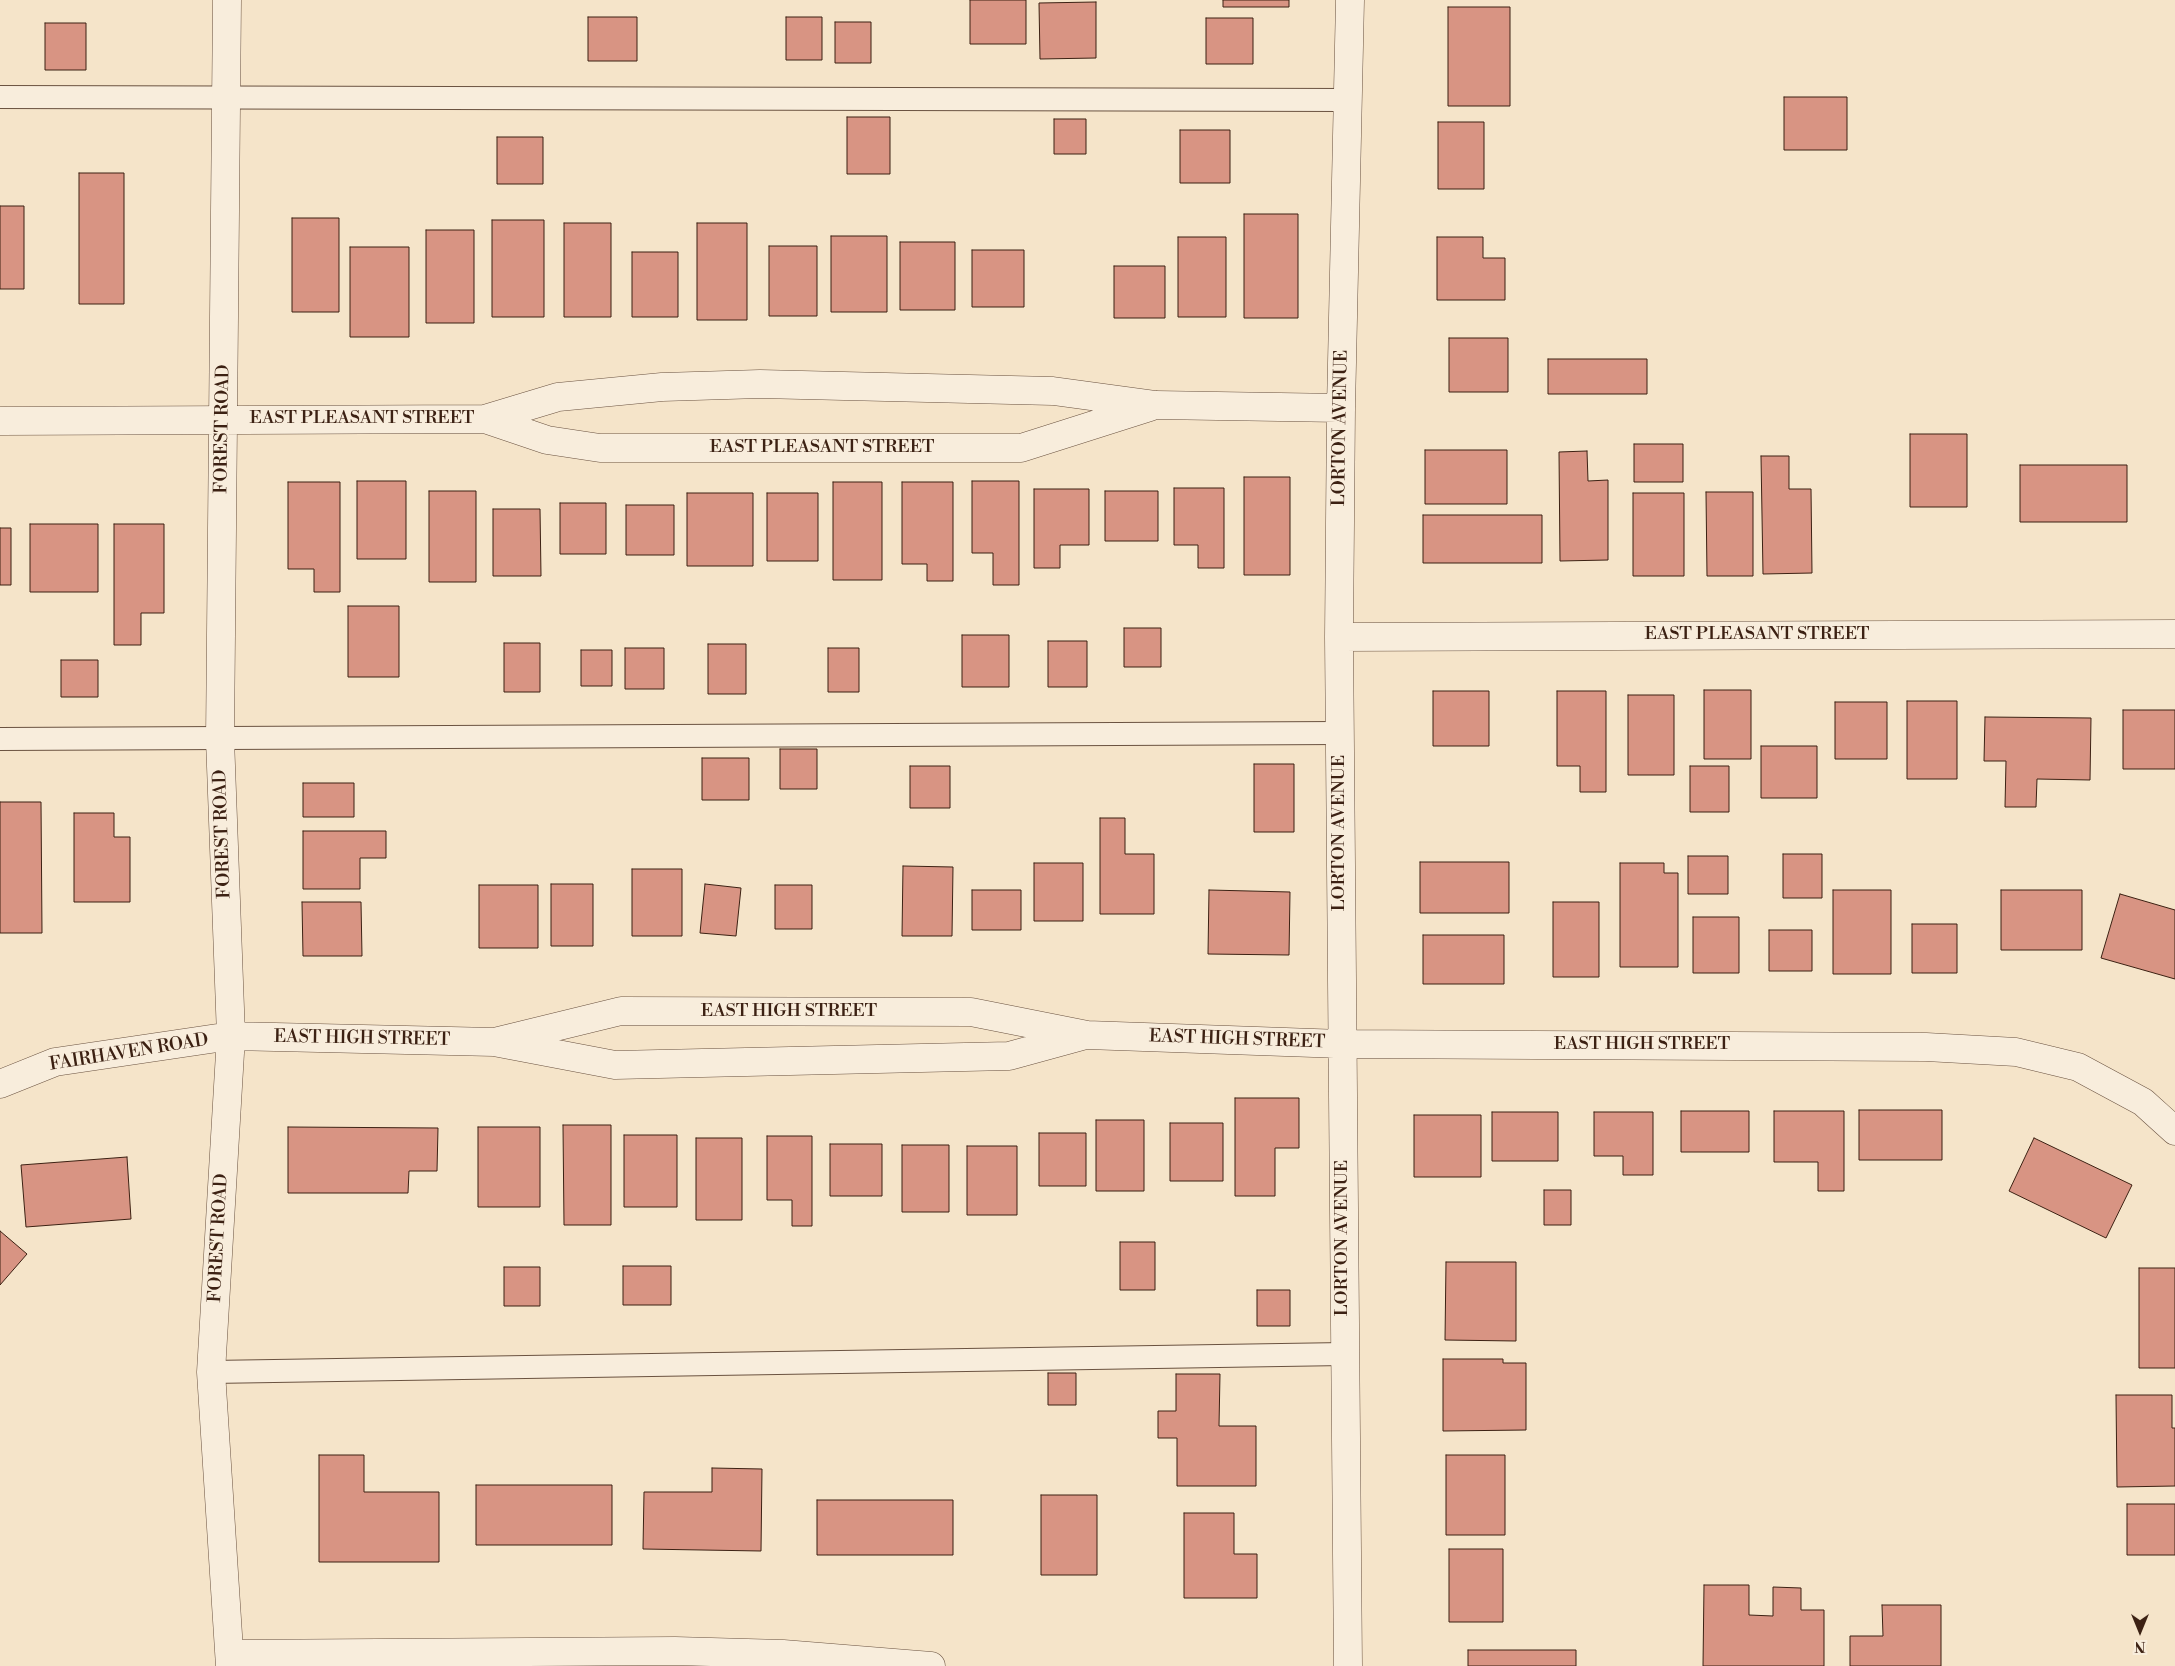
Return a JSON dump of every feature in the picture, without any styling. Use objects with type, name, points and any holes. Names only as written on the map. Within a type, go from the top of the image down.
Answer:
[{"type":"street","name":"FOREST ROAD","points":[[227,0],[220,739],[231,1036],[211,1372],[230,1660]]},
{"type":"street","name":"LORTON AVENUE","points":[[1348,1666],[1339,637],[1340,408],[1350,0]]},
{"type":"street","name":"EAST PLEASANT STREET","points":[[0,421],[485,419],[558,397],[662,387],[760,384],[1053,390],[1156,406],[1340,408]]},
{"type":"street","name":"EAST PLEASANT STREET","points":[[485,419],[547,440],[600,448],[1021,448],[1156,406]]},
{"type":"street","name":"EAST PLEASANT STREET","points":[[1339,637],[2175,634]]},
{"type":"street","name":"EAST HIGH STREET","points":[[494,1042],[621,1011],[972,1012],[1087,1034],[1342,1044],[1926,1047],[2016,1052],[2078,1067],[2143,1102],[2175,1132]]},
{"type":"street","name":"EAST HIGH STREET","points":[[231,1036],[494,1042],[615,1065],[1009,1056],[1087,1034]]},
{"type":"street","name":"FAIRHAVEN ROAD","points":[[0,1084],[55,1062],[231,1036]]},
{"type":"street","points":[[230,1660],[675,1651],[783,1654],[931,1666]]},
{"type":"lane","points":[[0,97],[226,96],[1348,100]]},
{"type":"lane","points":[[0,739],[1340,733]]},
{"type":"lane","points":[[211,1372],[1344,1354]]},
{"type":"building","points":[[970,0],[1026,0],[1026,44],[970,44]]},
{"type":"building","points":[[1223,0],[1289,0],[1289,7],[1223,7]]},
{"type":"building","points":[[1096,2],[1096,58],[1040,59],[1039,3]]},
{"type":"building","points":[[1448,7],[1510,7],[1510,106],[1448,106]]},
{"type":"building","points":[[588,17],[637,17],[637,61],[588,61]]},
{"type":"building","points":[[786,17],[822,17],[822,60],[786,60]]},
{"type":"building","points":[[1206,18],[1253,18],[1253,64],[1206,64]]},
{"type":"building","points":[[835,22],[871,22],[871,63],[835,63]]},
{"type":"building","points":[[45,23],[86,23],[86,70],[45,70]]},
{"type":"building","points":[[1784,97],[1847,97],[1847,150],[1784,150]]},
{"type":"building","points":[[847,117],[890,117],[890,174],[847,174]]},
{"type":"building","points":[[1054,119],[1086,119],[1086,154],[1054,154]]},
{"type":"building","points":[[1438,122],[1484,122],[1484,189],[1438,189]]},
{"type":"building","points":[[1180,130],[1230,130],[1230,183],[1180,183]]},
{"type":"building","points":[[497,137],[543,137],[543,184],[497,184]]},
{"type":"building","points":[[79,173],[124,173],[124,304],[79,304]]},
{"type":"building","points":[[0,206],[24,206],[24,289],[0,289]]},
{"type":"building","points":[[1244,214],[1298,214],[1298,318],[1244,318]]},
{"type":"building","points":[[292,218],[339,218],[339,312],[292,312]]},
{"type":"building","points":[[492,220],[544,220],[544,317],[492,317]]},
{"type":"building","points":[[564,223],[611,223],[611,317],[564,317]]},
{"type":"building","points":[[697,223],[747,223],[747,320],[697,320]]},
{"type":"building","points":[[426,230],[474,230],[474,323],[426,323]]},
{"type":"building","points":[[831,236],[887,236],[887,312],[831,312]]},
{"type":"building","points":[[1178,237],[1226,237],[1226,317],[1178,317]]},
{"type":"building","points":[[1437,237],[1483,237],[1483,258],[1505,258],[1505,300],[1437,300]]},
{"type":"building","points":[[900,242],[955,242],[955,310],[900,310]]},
{"type":"building","points":[[769,246],[817,246],[817,316],[769,316]]},
{"type":"building","points":[[350,247],[409,247],[409,337],[350,337]]},
{"type":"building","points":[[972,250],[1024,250],[1024,307],[972,307]]},
{"type":"building","points":[[632,252],[678,252],[678,317],[632,317]]},
{"type":"building","points":[[1114,266],[1165,266],[1165,318],[1114,318]]},
{"type":"building","points":[[1449,338],[1508,338],[1508,392],[1449,392]]},
{"type":"building","points":[[1548,359],[1647,359],[1647,394],[1548,394]]},
{"type":"building","points":[[1910,434],[1967,434],[1967,507],[1910,507]]},
{"type":"building","points":[[1634,444],[1683,444],[1683,482],[1634,482]]},
{"type":"building","points":[[1425,450],[1507,450],[1507,504],[1425,504]]},
{"type":"building","points":[[1587,451],[1588,481],[1608,480],[1608,560],[1560,561],[1559,452]]},
{"type":"building","points":[[1761,456],[1789,456],[1789,489],[1811,489],[1812,573],[1763,574]]},
{"type":"building","points":[[2020,465],[2127,465],[2127,522],[2020,522]]},
{"type":"building","points":[[1244,477],[1290,477],[1290,575],[1244,575]]},
{"type":"building","points":[[357,481],[406,481],[406,559],[357,559]]},
{"type":"building","points":[[972,481],[1019,481],[1019,585],[993,585],[993,553],[972,553]]},
{"type":"building","points":[[288,482],[340,482],[340,592],[314,592],[314,569],[288,569]]},
{"type":"building","points":[[833,482],[882,482],[882,580],[833,580]]},
{"type":"building","points":[[902,482],[953,482],[953,581],[927,581],[927,564],[902,564]]},
{"type":"building","points":[[1174,488],[1224,488],[1224,568],[1198,568],[1198,545],[1174,545]]},
{"type":"building","points":[[1034,489],[1089,489],[1089,545],[1060,545],[1060,568],[1034,568]]},
{"type":"building","points":[[429,491],[476,491],[476,582],[429,582]]},
{"type":"building","points":[[1105,491],[1158,491],[1158,541],[1105,541]]},
{"type":"building","points":[[1706,492],[1753,492],[1753,576],[1707,576]]},
{"type":"building","points":[[687,493],[753,493],[753,566],[687,566]]},
{"type":"building","points":[[767,493],[818,493],[818,561],[767,561]]},
{"type":"building","points":[[1633,493],[1684,493],[1684,576],[1633,576]]},
{"type":"building","points":[[560,503],[606,503],[606,554],[560,554]]},
{"type":"building","points":[[626,505],[674,505],[674,555],[626,555]]},
{"type":"building","points":[[493,509],[540,509],[541,576],[493,576]]},
{"type":"building","points":[[1423,515],[1542,515],[1542,563],[1423,563]]},
{"type":"building","points":[[30,524],[98,524],[98,592],[30,592]]},
{"type":"building","points":[[114,524],[164,524],[164,613],[141,613],[141,645],[114,645]]},
{"type":"building","points":[[0,528],[11,528],[11,585],[0,585]]},
{"type":"building","points":[[348,606],[399,606],[399,677],[348,677]]},
{"type":"building","points":[[1124,628],[1161,628],[1161,667],[1124,667]]},
{"type":"building","points":[[962,635],[1009,635],[1009,687],[962,687]]},
{"type":"building","points":[[1048,641],[1087,641],[1087,687],[1048,687]]},
{"type":"building","points":[[504,643],[540,643],[540,692],[504,692]]},
{"type":"building","points":[[708,644],[746,644],[746,694],[708,694]]},
{"type":"building","points":[[625,648],[664,648],[664,689],[625,689]]},
{"type":"building","points":[[828,648],[859,648],[859,692],[828,692]]},
{"type":"building","points":[[581,650],[612,650],[612,686],[581,686]]},
{"type":"building","points":[[61,660],[98,660],[98,697],[61,697]]},
{"type":"building","points":[[1704,690],[1751,690],[1751,759],[1704,759]]},
{"type":"building","points":[[1433,691],[1489,691],[1489,746],[1433,746]]},
{"type":"building","points":[[1557,691],[1606,691],[1606,792],[1580,792],[1580,766],[1557,766]]},
{"type":"building","points":[[1628,695],[1674,695],[1674,775],[1628,775]]},
{"type":"building","points":[[1907,701],[1957,701],[1957,779],[1907,779]]},
{"type":"building","points":[[1835,702],[1887,702],[1887,759],[1835,759]]},
{"type":"building","points":[[2123,710],[2175,710],[2175,769],[2123,769]]},
{"type":"building","points":[[1985,717],[2091,718],[2090,780],[2037,779],[2036,807],[2005,807],[2006,761],[1984,761]]},
{"type":"building","points":[[1761,746],[1817,746],[1817,798],[1761,798]]},
{"type":"building","points":[[780,749],[817,749],[817,789],[780,789]]},
{"type":"building","points":[[702,758],[749,758],[749,800],[702,800]]},
{"type":"building","points":[[1254,764],[1294,764],[1294,832],[1254,832]]},
{"type":"building","points":[[910,766],[950,766],[950,808],[910,808]]},
{"type":"building","points":[[1690,766],[1729,766],[1729,812],[1690,812]]},
{"type":"building","points":[[303,783],[354,783],[354,817],[303,817]]},
{"type":"building","points":[[0,802],[41,802],[42,933],[0,933]]},
{"type":"building","points":[[74,813],[114,813],[114,837],[130,837],[130,902],[74,902]]},
{"type":"building","points":[[1100,818],[1125,818],[1125,854],[1154,854],[1154,914],[1100,914]]},
{"type":"building","points":[[303,831],[386,831],[386,858],[360,858],[360,889],[303,889]]},
{"type":"building","points":[[1783,854],[1822,854],[1822,898],[1783,898]]},
{"type":"building","points":[[1688,856],[1728,856],[1728,894],[1688,894]]},
{"type":"building","points":[[1420,862],[1509,862],[1509,913],[1420,913]]},
{"type":"building","points":[[1034,863],[1083,863],[1083,921],[1034,921]]},
{"type":"building","points":[[1620,863],[1664,863],[1664,873],[1678,873],[1678,967],[1620,967]]},
{"type":"building","points":[[903,866],[953,867],[952,936],[902,936]]},
{"type":"building","points":[[632,869],[682,869],[682,936],[632,936]]},
{"type":"building","points":[[551,884],[593,884],[593,946],[551,946]]},
{"type":"building","points":[[705,884],[741,888],[736,936],[700,933]]},
{"type":"building","points":[[479,885],[538,885],[538,948],[479,948]]},
{"type":"building","points":[[775,885],[812,885],[812,929],[775,929]]},
{"type":"building","points":[[972,890],[1021,890],[1021,930],[972,930]]},
{"type":"building","points":[[1209,890],[1290,892],[1289,955],[1208,954]]},
{"type":"building","points":[[1833,890],[1891,890],[1891,974],[1833,974]]},
{"type":"building","points":[[2001,890],[2082,890],[2082,950],[2001,950]]},
{"type":"building","points":[[2120,894],[2175,910],[2175,979],[2101,958]]},
{"type":"building","points":[[302,902],[361,902],[362,956],[303,956]]},
{"type":"building","points":[[1553,902],[1599,902],[1599,977],[1553,977]]},
{"type":"building","points":[[1693,917],[1739,917],[1739,973],[1693,973]]},
{"type":"building","points":[[1912,924],[1957,924],[1957,973],[1912,973]]},
{"type":"building","points":[[1769,930],[1812,930],[1812,971],[1769,971]]},
{"type":"building","points":[[1423,935],[1504,935],[1504,984],[1423,984]]},
{"type":"building","points":[[1235,1098],[1299,1098],[1299,1148],[1275,1148],[1275,1196],[1235,1196]]},
{"type":"building","points":[[1859,1110],[1942,1110],[1942,1160],[1859,1160]]},
{"type":"building","points":[[1681,1111],[1749,1111],[1749,1152],[1681,1152]]},
{"type":"building","points":[[1774,1111],[1844,1111],[1844,1191],[1818,1191],[1818,1162],[1774,1162]]},
{"type":"building","points":[[1492,1112],[1558,1112],[1558,1161],[1492,1161]]},
{"type":"building","points":[[1594,1112],[1653,1112],[1653,1175],[1623,1175],[1623,1156],[1594,1156]]},
{"type":"building","points":[[1414,1115],[1481,1115],[1481,1177],[1414,1177]]},
{"type":"building","points":[[1096,1120],[1144,1120],[1144,1191],[1096,1191]]},
{"type":"building","points":[[1170,1123],[1223,1123],[1223,1181],[1170,1181]]},
{"type":"building","points":[[563,1125],[611,1125],[611,1225],[564,1225]]},
{"type":"building","points":[[288,1127],[438,1128],[437,1171],[409,1171],[408,1193],[288,1193]]},
{"type":"building","points":[[478,1127],[540,1127],[540,1207],[478,1207]]},
{"type":"building","points":[[1039,1133],[1086,1133],[1086,1186],[1039,1186]]},
{"type":"building","points":[[624,1135],[677,1135],[677,1207],[624,1207]]},
{"type":"building","points":[[767,1136],[812,1136],[812,1226],[792,1226],[792,1200],[767,1200]]},
{"type":"building","points":[[696,1138],[742,1138],[742,1220],[696,1220]]},
{"type":"building","points":[[2034,1138],[2132,1185],[2106,1238],[2009,1191]]},
{"type":"building","points":[[830,1144],[882,1144],[882,1196],[830,1196]]},
{"type":"building","points":[[902,1145],[949,1145],[949,1212],[902,1212]]},
{"type":"building","points":[[967,1146],[1017,1146],[1017,1215],[967,1215]]},
{"type":"building","points":[[127,1157],[131,1219],[26,1227],[21,1165]]},
{"type":"building","points":[[1544,1190],[1571,1190],[1571,1225],[1544,1225]]},
{"type":"building","points":[[0,1231],[27,1254],[0,1285]]},
{"type":"building","points":[[1120,1242],[1155,1242],[1155,1290],[1120,1290]]},
{"type":"building","points":[[1446,1262],[1516,1262],[1516,1341],[1445,1340]]},
{"type":"building","points":[[623,1266],[671,1266],[671,1305],[623,1305]]},
{"type":"building","points":[[504,1267],[540,1267],[540,1306],[504,1306]]},
{"type":"building","points":[[2139,1268],[2175,1268],[2175,1368],[2139,1368]]},
{"type":"building","points":[[1257,1290],[1290,1290],[1290,1326],[1257,1326]]},
{"type":"building","points":[[1443,1359],[1503,1359],[1503,1363],[1526,1363],[1526,1430],[1443,1431]]},
{"type":"building","points":[[1048,1373],[1076,1373],[1076,1405],[1048,1405]]},
{"type":"building","points":[[1176,1374],[1220,1374],[1219,1426],[1256,1426],[1256,1486],[1177,1486],[1177,1438],[1158,1438],[1158,1411],[1176,1411]]},
{"type":"building","points":[[2116,1395],[2172,1395],[2172,1428],[2175,1428],[2175,1486],[2117,1487]]},
{"type":"building","points":[[319,1455],[364,1455],[364,1492],[439,1492],[439,1562],[319,1562]]},
{"type":"building","points":[[1446,1455],[1505,1455],[1505,1535],[1446,1535]]},
{"type":"building","points":[[712,1468],[762,1469],[761,1551],[643,1549],[644,1492],[712,1492]]},
{"type":"building","points":[[476,1485],[612,1485],[612,1545],[476,1545]]},
{"type":"building","points":[[1041,1495],[1097,1495],[1097,1575],[1041,1575]]},
{"type":"building","points":[[817,1500],[953,1500],[953,1555],[817,1555]]},
{"type":"building","points":[[2127,1504],[2175,1504],[2175,1555],[2127,1555]]},
{"type":"building","points":[[1184,1513],[1234,1513],[1234,1554],[1257,1554],[1257,1598],[1184,1598]]},
{"type":"building","points":[[1449,1549],[1503,1549],[1503,1622],[1449,1622]]},
{"type":"building","points":[[1704,1585],[1749,1585],[1749,1615],[1773,1616],[1773,1587],[1801,1588],[1801,1610],[1824,1610],[1824,1666],[1703,1666]]},
{"type":"building","points":[[1882,1605],[1941,1605],[1941,1666],[1850,1666],[1850,1636],[1883,1636]]},
{"type":"building","points":[[1468,1650],[1576,1650],[1576,1666],[1468,1666]]}]
